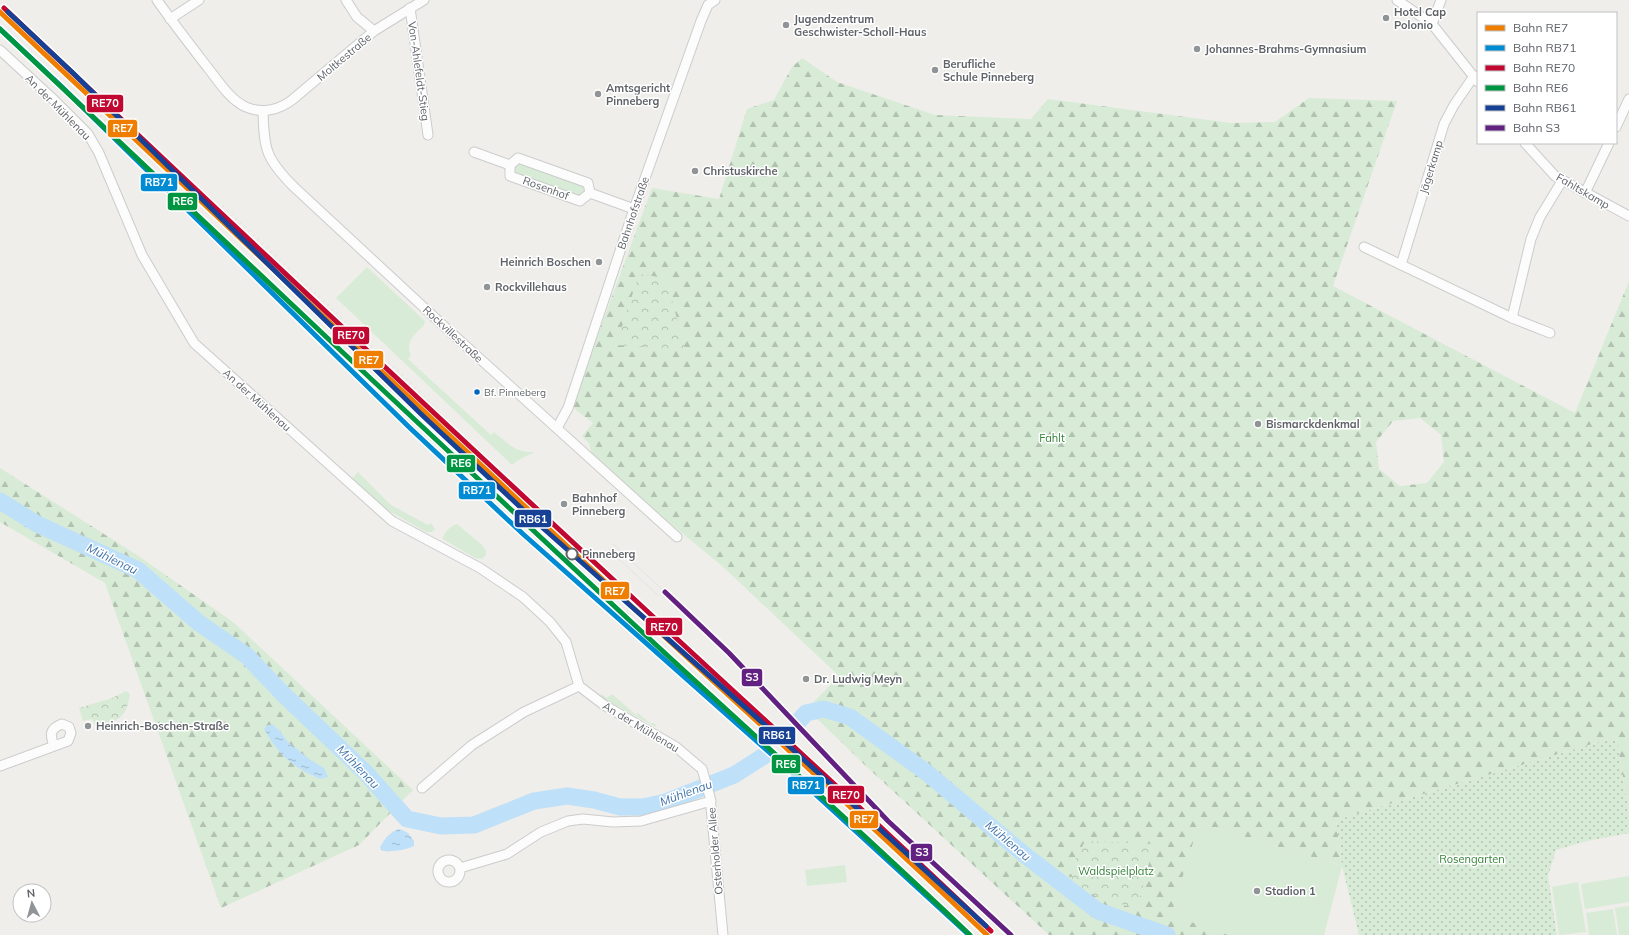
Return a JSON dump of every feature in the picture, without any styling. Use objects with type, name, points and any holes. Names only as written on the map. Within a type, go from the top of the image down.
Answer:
[{"type":"street","points":[[157,0],[170,20],[234,99],[247,108],[263,111]]},
{"type":"street","points":[[170,20],[199,0]]},
{"type":"street","points":[[346,0],[357,17],[374,31]]},
{"type":"street","name":"Moltkestraße","points":[[263,111],[278,108],[292,100],[374,31],[424,0]]},
{"type":"street","name":"Bahnhofstraße","points":[[557,428],[568,408],[634,209],[701,21],[708,5],[713,0]]},
{"type":"street","points":[[1396,0],[1432,24],[1476,79]]},
{"type":"street","points":[[1432,24],[1441,0]]},
{"type":"street","name":"Von-Ahlefeldt-Stieg","points":[[410,8],[428,135]]},
{"type":"street","name":"An der Mühlenau","points":[[0,50],[88,134],[99,152],[142,254],[194,343],[392,521],[480,568],[523,597],[550,622],[566,642],[579,686],[604,705],[676,747],[702,769]]},
{"type":"street","name":"Jägerkamp","points":[[1401,265],[1444,124],[1454,105],[1476,79]]},
{"type":"street","points":[[1617,125],[1629,99]]},
{"type":"street","name":"Rockvillestraße","points":[[263,111],[264,139],[266,148],[273,164],[283,176],[446,328],[677,537]]},
{"type":"street","name":"Fahltskamp","points":[[1526,144],[1555,176],[1562,181],[1629,216]]},
{"type":"street","points":[[1585,193],[1609,144]]},
{"type":"street","name":"Rosenhof","points":[[474,152],[510,164]]},
{"type":"street","name":"Rosenhof","points":[[510,164],[518,158],[588,183],[590,193]]},
{"type":"street","name":"Rosenhof","points":[[510,164],[510,176],[580,201],[590,193]]},
{"type":"street","points":[[1512,318],[1531,239],[1540,217],[1562,181]]},
{"type":"street","name":"Rosenhof","points":[[590,193],[634,209]]},
{"type":"street","points":[[1364,247],[1512,318],[1550,333]]},
{"type":"street","points":[[422,788],[472,745],[524,712],[579,686]]},
{"type":"street","points":[[0,766],[54,746]]},
{"type":"street","name":"Osterholder Allee","points":[[702,769],[710,799],[723,935]]},
{"type":"street","points":[[460,868],[507,854],[541,832],[568,821],[583,819],[613,822],[641,821],[710,799]]},
{"type":"green space","name":"Fahlt","points":[[802,58],[837,82],[935,115],[1031,119],[1048,99],[1231,123],[1275,122],[1309,98],[1397,101],[1333,286],[1575,413],[1629,281],[1629,814],[1616,737],[1336,820],[1342,866],[1199,823],[1171,915],[1228,935],[1049,935],[868,768],[807,709],[839,676],[721,565],[593,460],[589,443],[582,436],[593,423],[572,405],[652,188],[719,199],[747,109],[774,100],[792,67]],"holes":[[[1420,418],[1441,435],[1444,462],[1427,483],[1400,486],[1379,469],[1376,442],[1393,421]]]},
{"type":"green space","points":[[516,162],[584,186],[585,191],[581,195],[577,196],[516,174],[513,165]]},
{"type":"green space","points":[[367,267],[425,321],[424,325],[410,342],[409,350],[411,355],[408,359],[491,435],[494,432],[516,449],[533,453],[520,459],[512,465],[336,298]]},
{"type":"green space","points":[[639,274],[666,278],[685,349],[616,345]]},
{"type":"green space","points":[[0,468],[137,555],[233,622],[413,790],[359,845],[221,908],[105,583],[0,522]]},
{"type":"green space","points":[[358,472],[391,505],[428,525],[431,523],[435,529],[432,532],[426,532],[374,502],[350,481]]},
{"type":"green space","points":[[457,524],[482,545],[486,551],[486,555],[482,559],[475,558],[443,539],[443,536],[449,529]]},
{"type":"green space","points":[[126,691],[130,694],[128,703],[120,718],[96,727],[92,719],[83,721],[79,708],[112,698]]},
{"type":"green space","points":[[601,694],[607,698],[612,694],[636,715],[638,713],[650,723],[654,723],[657,727],[604,699],[600,695]]},
{"type":"green space","name":"Rosengarten","points":[[1616,737],[1629,814],[1629,833],[1587,841],[1556,850],[1548,876],[1557,935],[1359,935],[1342,866],[1336,820]]},
{"type":"green space","name":"Stadion 1","points":[[1199,823],[1342,866],[1324,935],[1228,935],[1170,916]]},
{"type":"green space","name":"Waldspielplatz","points":[[1085,841],[1154,844],[1137,909],[1095,896],[1071,881],[1072,875],[1069,872]]},
{"type":"green space","points":[[845,865],[847,882],[807,886],[805,870]]},
{"type":"green space","points":[[1629,876],[1629,902],[1585,909],[1581,884]]},
{"type":"green space","points":[[1578,882],[1586,932],[1559,935],[1552,887]]},
{"type":"green space","points":[[1629,906],[1629,935],[1619,935],[1615,908]]},
{"type":"green space","points":[[1613,909],[1617,935],[1589,935],[1586,913]]},
{"type":"water","points":[[267,725],[273,725],[279,730],[287,741],[309,759],[324,768],[328,777],[320,779],[302,770],[288,760],[275,747],[264,729]]},
{"type":"water","points":[[400,829],[408,833],[414,841],[414,846],[398,851],[381,850],[380,847],[388,836]]},
{"type":"waterway","name":"Mühlenau","points":[[0,501],[37,524],[138,570],[199,623],[247,656],[282,693],[366,773],[407,819],[441,826],[474,825],[534,801],[567,796],[594,800],[620,807],[643,807],[666,802],[734,775],[767,754]]},
{"type":"waterway","name":"Mühlenau","points":[[798,722],[806,713],[824,709],[850,717],[926,772],[1026,856],[1098,911],[1167,935]]},
{"type":"tram line","points":[[613,544],[665,592]]},
{"type":"tram line","points":[[609,550],[659,596]]},
{"type":"railway","points":[[87,104],[183,187]]},
{"type":"railway","points":[[223,206],[416,388],[472,449]]},
{"type":"rail line","name":"RE70","points":[[4,8],[396,378],[991,931]]},
{"type":"rail line","name":"RE7","points":[[0,12],[628,603],[898,851],[987,935]]},
{"type":"rail line","name":"RB61","points":[[8,12],[73,73],[422,415],[535,521],[791,748],[986,926]]},
{"type":"rail line","name":"RB71","points":[[0,29],[61,86],[410,428],[523,534],[779,761],[969,935]]},
{"type":"rail line","name":"RE6","points":[[0,29],[234,251],[670,658],[970,935]]},
{"type":"rail line","name":"S3","points":[[665,592],[729,653],[888,821],[1011,935]]},
{"type":"place","name":"Hotel Cap Polonio","points":[[1386,18]]},
{"type":"place","name":"Jugendzentrum Geschwister-Scholl-Haus","points":[[786,25]]},
{"type":"place","name":"Johannes-Brahms-Gymnasium","points":[[1197,49]]},
{"type":"place","name":"Berufliche Schule Pinneberg","points":[[935,70]]},
{"type":"place","name":"Amtsgericht Pinneberg","points":[[598,94]]},
{"type":"place","name":"Christuskirche","points":[[695,171]]},
{"type":"place","name":"Heinrich Boschen","points":[[599,262]]},
{"type":"place","name":"Rockvillehaus","points":[[487,287]]},
{"type":"place","name":"Bf. Pinneberg","points":[[477,392]]},
{"type":"place","name":"Bismarckdenkmal","points":[[1258,424]]},
{"type":"place","name":"Bahnhof Pinneberg","points":[[564,504]]},
{"type":"place","name":"Pinneberg","points":[[572,554]]},
{"type":"place","name":"Dr. Ludwig Meyn","points":[[806,679]]},
{"type":"place","name":"Heinrich-Boschen-Straße","points":[[88,726]]},
{"type":"place","name":"Stadion 1","points":[[1257,891]]}]
